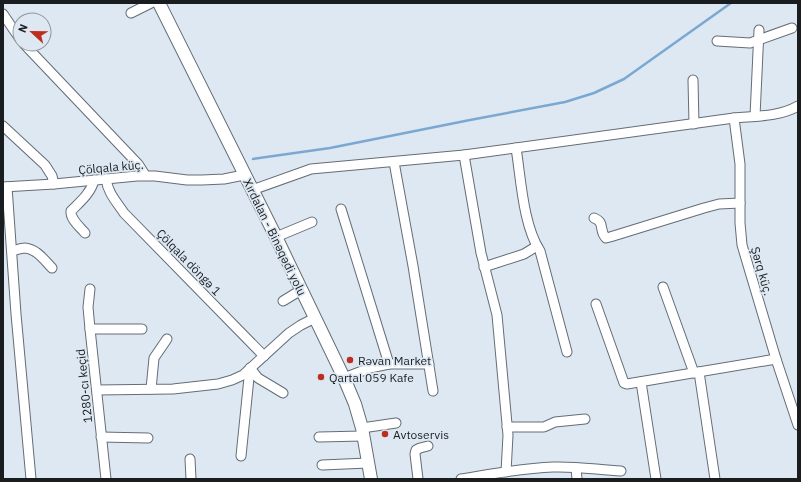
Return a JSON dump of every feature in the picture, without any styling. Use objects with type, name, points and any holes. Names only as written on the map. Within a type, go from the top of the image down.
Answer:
[{"type":"main road","name":"Xırdalan - Binəqədi yolu","points":[[159,3],[209,101],[344,378],[355,404],[363,432],[371,479]]},
{"type":"street","points":[[131,13],[151,3]]},
{"type":"street","points":[[3,14],[12,27]]},
{"type":"street","points":[[717,41],[750,43],[792,28]]},
{"type":"street","points":[[756,116],[759,30]]},
{"type":"street","points":[[32,52],[138,164],[145,175]]},
{"type":"street","points":[[693,80],[694,124]]},
{"type":"street","points":[[252,190],[311,169],[394,162],[516,148],[734,118],[783,113],[798,106]]},
{"type":"street","name":"Şərq küç.","points":[[734,118],[740,164],[740,233],[744,254],[798,425]]},
{"type":"street","points":[[3,126],[45,165],[52,176],[54,184]]},
{"type":"street","points":[[516,148],[527,216],[536,246],[540,252],[543,262],[567,352]]},
{"type":"street","points":[[464,154],[484,267],[497,315],[508,442],[506,472]]},
{"type":"street","points":[[394,162],[433,391]]},
{"type":"street","name":"Çölqala küç.","points":[[5,187],[145,175],[187,180],[224,179],[244,175]]},
{"type":"street","name":"Çölqala döngə 1","points":[[106,179],[111,196],[124,213],[264,356]]},
{"type":"street","points":[[85,233],[70,214],[93,187],[94,180]]},
{"type":"street","points":[[5,187],[12,251],[31,479]]},
{"type":"street","points":[[594,218],[600,220],[603,235],[606,238],[719,204],[740,203]]},
{"type":"street","points":[[340,209],[389,364]]},
{"type":"street","points":[[276,237],[312,222]]},
{"type":"street","points":[[484,267],[524,254],[536,246]]},
{"type":"street","points":[[12,251],[25,248],[32,250],[40,255],[52,268]]},
{"type":"street","points":[[663,287],[696,372],[715,479]]},
{"type":"street","name":"1280-cı keçid","points":[[90,289],[88,307],[106,479]]},
{"type":"street","points":[[283,302],[301,290]]},
{"type":"street","points":[[596,304],[624,383],[627,384],[776,359]]},
{"type":"street","points":[[97,390],[173,389],[218,384],[232,380],[243,374],[289,333],[300,325],[315,318]]},
{"type":"street","points":[[90,329],[142,329]]},
{"type":"street","points":[[152,390],[154,358],[167,339]]},
{"type":"street","points":[[344,378],[370,368],[389,364],[429,364]]},
{"type":"street","points":[[250,368],[258,378],[283,393]]},
{"type":"street","points":[[241,456],[250,368]]},
{"type":"street","points":[[641,382],[656,479]]},
{"type":"street","points":[[507,428],[544,427],[555,422],[585,419]]},
{"type":"street","points":[[319,437],[363,432],[396,423]]},
{"type":"street","points":[[101,437],[148,438]]},
{"type":"street","points":[[418,479],[415,454],[416,450],[428,446]]},
{"type":"street","points":[[190,459],[191,479]]},
{"type":"street","points":[[322,465],[368,463]]},
{"type":"street","points":[[461,479],[551,467],[621,471]]},
{"type":"street","points":[[576,468],[577,479]]},
{"type":"waterway","points":[[253,159],[330,148],[565,102],[594,93],[624,79],[731,3]]},
{"type":"place","name":"Rəvan Market","points":[[350,360]]},
{"type":"place","name":"Qartal 059 Kafe","points":[[321,377]]},
{"type":"place","name":"Avtoservis","points":[[385,434]]}]
